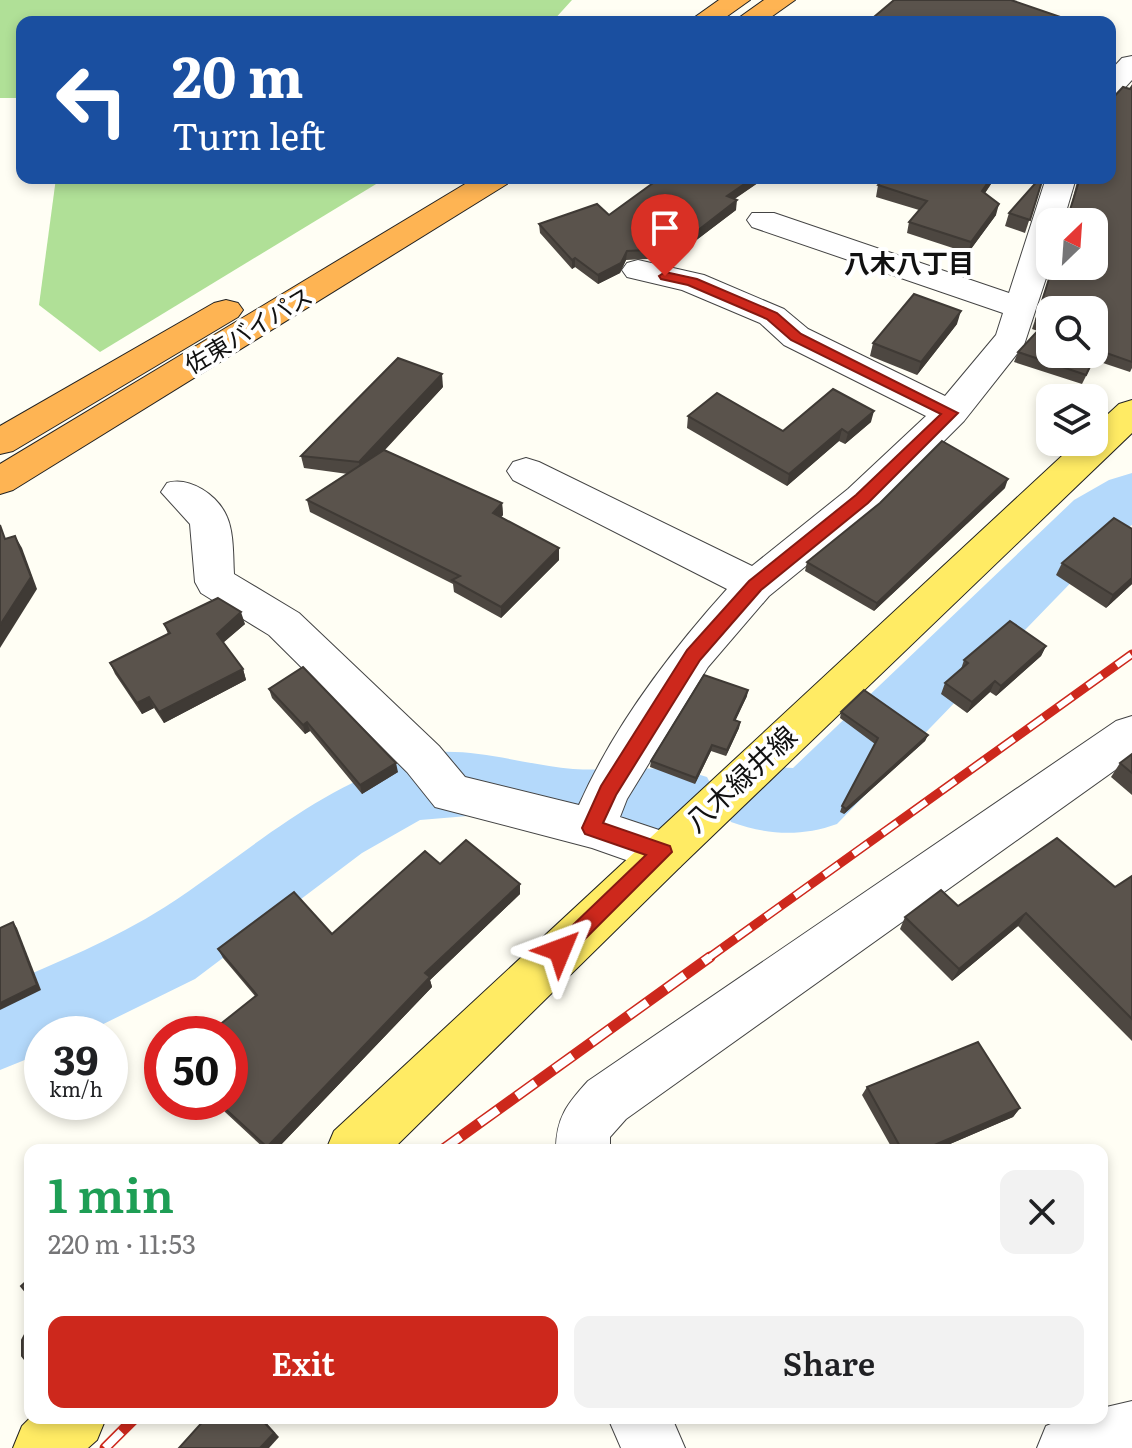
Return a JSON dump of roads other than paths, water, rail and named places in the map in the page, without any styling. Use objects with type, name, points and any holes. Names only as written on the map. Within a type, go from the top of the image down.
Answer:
[{"type":"highway","points":[[711,16],[737,0]]},
{"type":"highway","points":[[756,16],[782,0]]},
{"type":"highway","name":"佐東バイパス","points":[[0,442],[434,184]]},
{"type":"highway","name":"佐東バイパス","points":[[0,481],[486,184]]},
{"type":"main road","name":"八木緑井線","points":[[359,1144],[663,852],[1132,412]]},
{"type":"main road","points":[[44,1448],[69,1424]]},
{"type":"street","points":[[1116,81],[1132,64]]},
{"type":"street","points":[[599,812],[693,655],[755,585],[862,499],[951,413],[1012,337],[1059,184]]},
{"type":"street","points":[[763,220],[1021,308]]},
{"type":"street","points":[[638,270],[692,282],[772,316],[796,337],[951,413]]},
{"type":"street","points":[[526,471],[755,585]]},
{"type":"street","points":[[180,492],[209,519],[215,582],[284,624],[443,782],[599,812],[663,852]]},
{"type":"street","points":[[583,1144],[583,1127],[607,1100],[1132,734]]},
{"type":"street","points":[[642,1424],[654,1448]]},
{"type":"street","points":[[1068,1448],[1132,1432]]},
{"type":"waterway","points":[[758,799],[810,801],[1097,516],[1132,496]]},
{"type":"waterway","points":[[0,1029],[165,952],[335,829],[405,792],[453,783],[573,802],[680,800]]},
{"type":"railway","points":[[707,959],[1132,654]]},
{"type":"railway","points":[[450,1144],[710,957]]},
{"type":"railway","points":[[105,1448],[129,1424]]},
{"type":"district","name":"八木八丁目","points":[[909,264]]}]
